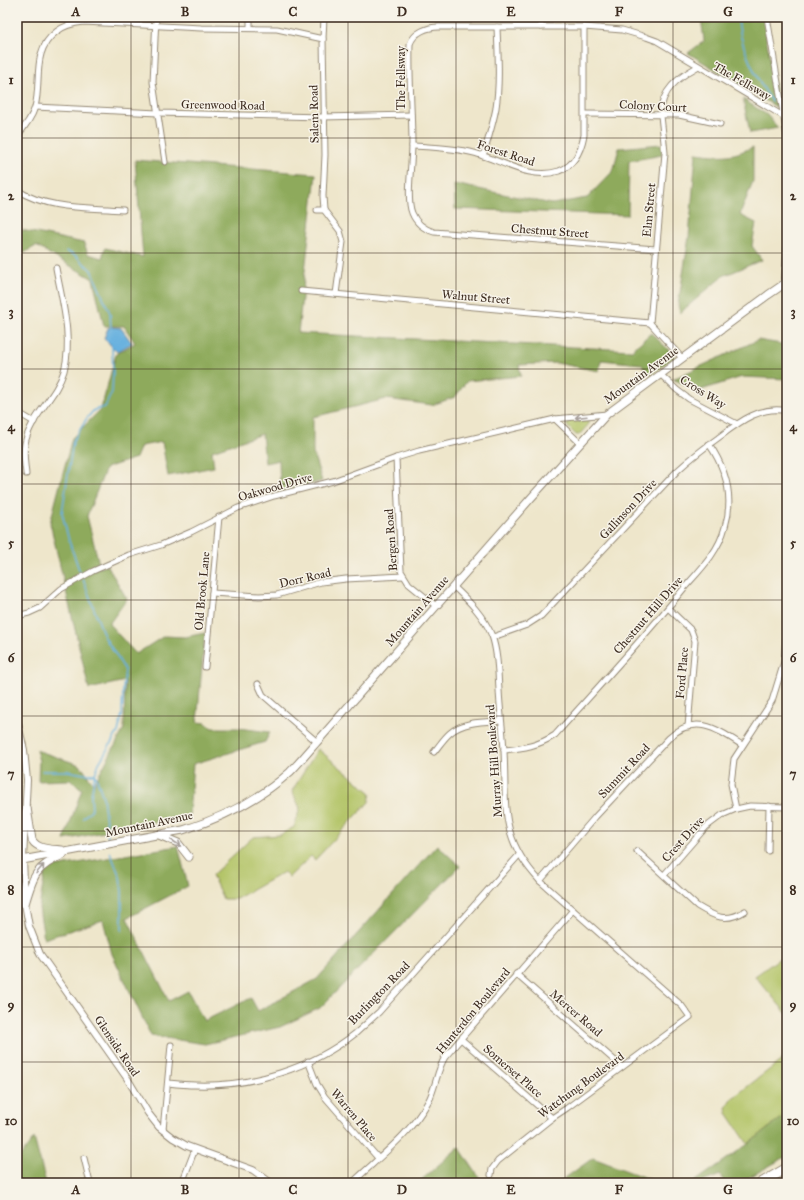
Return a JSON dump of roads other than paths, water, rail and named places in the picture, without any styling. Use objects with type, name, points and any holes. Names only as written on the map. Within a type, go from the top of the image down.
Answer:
[{"type":"highway","points":[[761,1183],[787,1168]]},
{"type":"main road","name":"Mountain Avenue","points":[[20,860],[159,835],[202,824],[236,809],[274,785],[291,771],[453,586],[607,414],[785,283]]},
{"type":"main road","points":[[17,831],[27,808]]},
{"type":"main road","points":[[27,808],[34,844],[42,848],[72,850]]},
{"type":"main road","points":[[159,835],[178,843],[189,857]]},
{"type":"main road","points":[[25,904],[31,883],[39,869],[50,860],[72,850]]},
{"type":"main road","points":[[17,883],[25,904]]},
{"type":"street","points":[[156,17],[153,74],[165,162]]},
{"type":"street","points":[[250,17],[250,28]]},
{"type":"street","name":"Salem Road","points":[[324,17],[324,210]]},
{"type":"street","points":[[541,17],[541,27]]},
{"type":"street","points":[[767,17],[787,136]]},
{"type":"street","points":[[17,136],[35,107],[40,54],[47,41],[57,31],[70,24],[84,22],[156,27],[288,30],[323,38]]},
{"type":"street","name":"The Fellsway","points":[[442,233],[434,232],[422,227],[415,220],[412,214],[410,202],[412,146],[411,39],[420,32],[433,27],[584,27],[634,32],[657,42],[697,67],[783,116]]},
{"type":"street","points":[[483,156],[496,107],[498,76],[497,27]]},
{"type":"street","name":"Forest Road","points":[[412,146],[453,149],[483,156],[532,173],[550,173],[563,169],[573,161],[580,151],[584,135],[584,27]]},
{"type":"street","name":"Elm Street","points":[[650,323],[665,153],[661,115],[664,100],[671,87],[681,76],[697,67]]},
{"type":"street","name":"Greenwood Road","points":[[35,107],[158,113],[323,117],[411,115]]},
{"type":"street","name":"Colony Court","points":[[585,114],[679,115],[720,124]]},
{"type":"street","points":[[17,190],[26,196],[52,204],[123,210]]},
{"type":"street","points":[[316,210],[324,210],[340,231],[342,242],[336,294]]},
{"type":"street","name":"Chestnut Street","points":[[442,233],[656,249]]},
{"type":"street","points":[[785,283],[787,248]]},
{"type":"street","points":[[26,474],[25,444],[34,422],[60,381],[66,362],[68,346],[67,331],[56,268]]},
{"type":"street","name":"Walnut Street","points":[[301,291],[650,323]]},
{"type":"street","points":[[650,323],[682,358]]},
{"type":"street","name":"Cross Way","points":[[660,374],[689,399],[737,424]]},
{"type":"street","name":"Gallinson Drive","points":[[493,637],[527,625],[541,616],[677,471],[709,444],[748,417],[760,412],[773,410],[787,411]]},
{"type":"street","points":[[17,412],[34,422]]},
{"type":"street","name":"Oakwood Drive","points":[[17,616],[40,608],[61,589],[93,571],[129,555],[161,545],[191,532],[238,508],[274,496],[333,481],[419,451],[555,420],[607,414]]},
{"type":"street","points":[[555,420],[580,443]]},
{"type":"street","name":"Chestnut Hill Drive","points":[[504,750],[524,748],[543,743],[555,735],[668,608],[715,551],[725,528],[729,504],[726,480],[720,461],[709,444]]},
{"type":"street","name":"Bergen Road","points":[[396,458],[401,571],[409,584],[436,606]]},
{"type":"street","name":"Old Brook Lane","points":[[206,667],[219,517]]},
{"type":"street","name":"Dorr Road","points":[[212,593],[259,596],[277,595],[322,582],[346,579],[403,576]]},
{"type":"street","name":"Murray Hill Boulevard","points":[[453,586],[480,614],[493,637],[498,670],[504,750],[506,816],[509,831],[519,854],[525,864],[540,881],[682,1006],[690,1017]]},
{"type":"street","name":"Ford Place","points":[[668,608],[691,630],[695,641],[688,727]]},
{"type":"street","points":[[736,809],[731,784],[734,759],[772,701],[784,662],[787,625]]},
{"type":"street","points":[[258,684],[263,696],[317,742]]},
{"type":"street","name":"Glenside Road","points":[[17,720],[26,764],[27,808],[20,860],[29,926],[40,954],[127,1078],[148,1114],[163,1130],[173,1138],[195,1149],[253,1170],[272,1183]]},
{"type":"street","points":[[434,752],[450,733],[461,727],[473,722],[501,721]]},
{"type":"street","name":"Summit Road","points":[[540,881],[596,816],[668,738],[679,730],[701,725],[714,728],[742,745]]},
{"type":"street","name":"Crest Drive","points":[[664,875],[712,822],[722,815],[736,809],[750,806],[787,807]]},
{"type":"street","points":[[768,851],[769,806]]},
{"type":"street","points":[[637,851],[697,906],[713,915],[731,918],[745,911]]},
{"type":"street","name":"Burlington Road","points":[[168,1083],[196,1085],[238,1082],[269,1076],[288,1070],[334,1047],[356,1032],[378,1012],[519,854]]},
{"type":"street","name":"Hunterdon Boulevard","points":[[352,1183],[404,1135],[429,1100],[441,1064],[572,910]]},
{"type":"street","name":"Mercer Road","points":[[516,974],[622,1067]]},
{"type":"street","name":"Watchung Boulevard","points":[[491,1175],[492,1169],[498,1161],[552,1118],[690,1017]]},
{"type":"street","name":"Somerset Place","points":[[461,1039],[552,1118]]},
{"type":"street","points":[[163,1130],[171,1045]]},
{"type":"street","name":"Warren Place","points":[[308,1061],[317,1084],[325,1097],[378,1158]]},
{"type":"street","points":[[182,1183],[195,1149]]},
{"type":"street","points":[[84,1158],[90,1183]]},
{"type":"water","points":[[108,328],[121,328],[132,343],[117,352],[104,338]]},
{"type":"waterway","points":[[738,17],[741,38],[749,61],[772,101]]},
{"type":"waterway","points":[[66,251],[76,256],[91,270],[110,313],[111,329]]},
{"type":"waterway","points":[[81,575],[69,541],[62,513],[73,441],[87,418],[94,410],[105,407],[112,392],[112,345]]},
{"type":"waterway","points":[[83,579],[104,636],[125,670],[122,715],[118,732],[99,763],[95,774],[91,796],[92,809],[83,818]]},
{"type":"waterway","points":[[42,771],[68,771],[84,774],[95,774],[103,797],[108,839]]},
{"type":"waterway","points":[[110,852],[120,877],[122,891],[122,931]]}]
